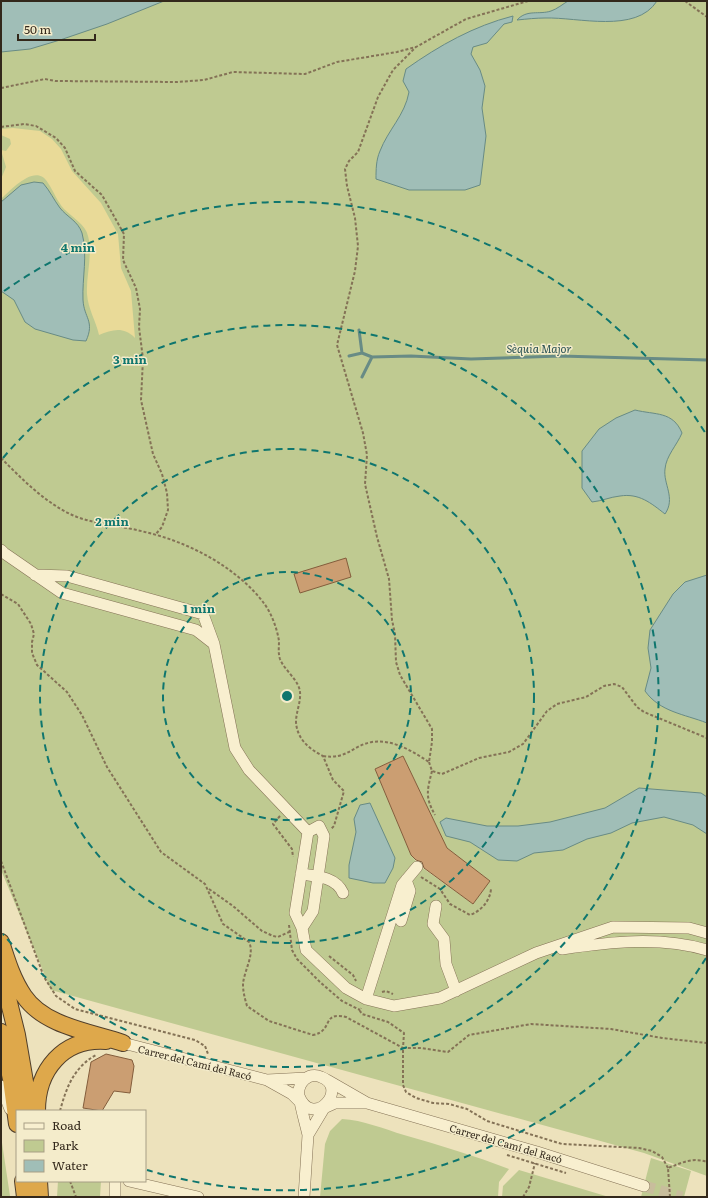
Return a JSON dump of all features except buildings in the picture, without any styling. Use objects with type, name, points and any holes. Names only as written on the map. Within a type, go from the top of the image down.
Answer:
[{"type":"highway","points":[[1,942],[16,984],[24,997],[36,1009],[60,1022],[123,1043]]},
{"type":"highway","points":[[1,969],[17,1035],[30,1110]]},
{"type":"highway","points":[[1,1032],[11,1079],[16,1118]]},
{"type":"highway","points":[[38,1110],[38,1092],[44,1073],[66,1050],[84,1042],[95,1040],[123,1043]]},
{"type":"highway","points":[[23,1182],[24,1197]]},
{"type":"highway","points":[[39,1182],[40,1197]]},
{"type":"street","points":[[1,550],[62,593],[196,630],[214,644]]},
{"type":"street","points":[[35,575],[67,576],[203,614]]},
{"type":"street","points":[[196,630],[203,614]]},
{"type":"street","points":[[203,614],[214,644],[235,748],[249,770],[308,832]]},
{"type":"street","points":[[302,928],[313,911],[324,836],[319,826],[308,832]]},
{"type":"street","points":[[308,832],[295,913],[302,928],[306,950],[346,988],[394,1006],[440,998],[536,953],[613,926],[688,928],[707,933]]},
{"type":"street","points":[[367,995],[402,885],[417,867]]},
{"type":"street","points":[[301,874],[327,878],[340,887],[343,893]]},
{"type":"street","points":[[400,921],[410,890],[406,880]]},
{"type":"street","points":[[436,906],[433,924],[444,939],[446,964],[456,991]]},
{"type":"street","points":[[536,953],[617,941],[685,943],[707,950]]},
{"type":"street","name":"Carrer del Camí del Racó","points":[[123,1043],[267,1080],[292,1094],[301,1101]]},
{"type":"street","points":[[304,1197],[308,1135],[299,1086],[306,1078],[316,1076],[326,1080],[329,1084],[331,1095],[308,1135]]},
{"type":"street","name":"Carrer del Camí del Racó","points":[[267,1080],[306,1078]]},
{"type":"street","name":"Carrer del Camí del Racó","points":[[326,1080],[367,1103],[537,1152],[644,1186]]},
{"type":"street","points":[[1,1086],[16,1124]]},
{"type":"street","points":[[301,1101],[315,1109],[324,1107]]},
{"type":"street","name":"Carrer del Camí del Racó","points":[[324,1107],[335,1103],[367,1103]]},
{"type":"street","points":[[115,1182],[115,1197]]},
{"type":"street","points":[[133,1182],[198,1197]]},
{"type":"path","points":[[1,88],[45,79],[55,81],[177,82],[204,80],[233,72],[305,74],[336,62],[397,52],[416,47],[466,19],[528,1]]},
{"type":"path","points":[[685,1],[707,16]]},
{"type":"path","points":[[416,47],[394,70],[378,97],[358,152],[349,160],[345,169],[356,218],[358,246],[355,271],[336,345],[363,433],[367,455],[365,484],[377,537],[389,579],[392,620],[395,634],[396,662],[400,675],[432,729],[429,762],[432,771],[427,792],[428,803],[435,815]]},
{"type":"path","points":[[1,127],[24,124],[36,126],[56,138],[65,148],[75,171],[102,194],[124,234],[123,260],[136,288],[140,309],[139,327],[143,359],[141,400],[153,454],[167,493],[168,510],[162,526],[155,535]]},
{"type":"path","points":[[1,594],[18,604],[31,624],[34,634],[32,653],[37,665],[67,692],[82,715],[107,768],[157,846],[175,863],[206,884],[223,924],[249,942],[251,946],[243,984],[247,1006],[269,1021],[313,1035],[323,1030],[331,1017],[336,1014],[346,1017],[403,1048],[421,1048],[448,1052],[469,1035],[531,1024],[611,1029],[662,1038],[707,1043]]},
{"type":"path","points":[[432,771],[442,774],[479,758],[509,752],[523,744],[540,719],[557,704],[586,697],[604,686],[614,684],[622,687],[637,707],[644,712],[707,738]]},
{"type":"path","points":[[323,756],[334,758],[371,742],[388,742],[407,748],[429,762]]},
{"type":"path","points":[[1,861],[44,977],[56,996],[74,1009],[196,1040],[205,1046],[208,1052],[206,1064]]},
{"type":"path","points":[[417,867],[420,875],[440,889],[450,904],[470,915],[479,912],[490,896],[491,889]]},
{"type":"path","points":[[208,889],[234,906],[262,931],[278,937],[289,932]]},
{"type":"path","points":[[325,954],[346,968],[353,975],[367,995]]},
{"type":"path","points":[[367,995],[386,991],[394,995]]},
{"type":"path","points":[[367,995],[360,1011],[362,1014],[388,1022],[404,1033],[403,1085],[406,1092],[416,1098],[433,1103],[449,1104],[467,1109],[487,1121],[562,1144],[639,1148],[652,1151],[662,1157],[668,1168],[670,1197]]},
{"type":"path","points":[[60,1110],[65,1092],[73,1076],[82,1064],[99,1053]]},
{"type":"path","points":[[523,1197],[529,1188],[537,1152]]},
{"type":"path","points":[[500,1154],[572,1175]]},
{"type":"path","points":[[668,1168],[686,1161],[700,1160],[707,1162]]},
{"type":"path","points":[[70,1182],[76,1197]]},
{"type":"green space","points":[[1,1],[707,1],[707,1176],[644,1153],[51,990],[1,870]],"holes":[[[403,756],[447,848],[490,881],[473,904],[420,866],[411,855],[375,769]]]},
{"type":"green space","points":[[342,1119],[373,1125],[509,1169],[499,1182],[498,1197],[320,1197],[325,1144],[330,1131]]},
{"type":"green space","points":[[1,1136],[10,1196],[10,1197],[1,1197]]},
{"type":"green space","points":[[651,1158],[691,1171],[684,1197],[641,1197]]},
{"type":"green space","points":[[519,1170],[609,1197],[502,1197],[503,1186]]},
{"type":"green space","points":[[58,1182],[101,1182],[100,1197],[57,1197]]},
{"type":"sand","points":[[13,128],[40,131],[52,139],[61,149],[72,171],[101,203],[118,234],[121,268],[131,291],[135,338],[131,334],[122,330],[99,335],[87,294],[90,250],[87,232],[82,225],[64,209],[43,177],[37,175],[30,176],[17,184],[1,199],[1,179],[6,167],[1,150],[6,151],[11,144],[10,139],[1,135],[1,129]]},
{"type":"water","points":[[1,1],[164,1],[107,24],[60,40],[30,49],[1,52]]},
{"type":"water","points":[[568,1],[657,1],[648,11],[621,21],[606,22],[558,18],[517,20],[529,13],[551,11]]},
{"type":"water","points":[[513,16],[512,22],[504,24],[487,43],[473,47],[471,54],[480,70],[485,86],[482,108],[486,136],[480,185],[465,190],[409,190],[376,179],[377,161],[383,143],[404,108],[407,100],[409,92],[403,81],[406,69],[458,37],[485,25]]},
{"type":"water","points":[[34,182],[43,183],[60,208],[75,222],[82,233],[85,250],[83,300],[89,324],[86,341],[73,340],[35,329],[25,322],[14,300],[1,291],[1,202],[21,185]]},
{"type":"water","points":[[635,410],[668,417],[674,421],[682,433],[666,464],[665,475],[669,502],[665,514],[639,497],[627,495],[592,502],[582,488],[582,451],[599,429],[616,418]]},
{"type":"water","points":[[707,575],[707,723],[665,708],[658,704],[645,691],[651,668],[648,648],[650,630],[673,594],[685,582]]},
{"type":"water","points":[[639,788],[701,793],[707,797],[707,834],[693,825],[664,817],[632,823],[611,833],[587,839],[563,850],[534,853],[517,861],[498,860],[470,842],[446,836],[440,822],[446,818],[487,826],[518,826],[550,822],[605,808]]},
{"type":"water","points":[[370,803],[395,858],[393,868],[385,883],[373,883],[349,878],[349,865],[356,832],[354,819],[360,805]]},
{"type":"waterway","name":"Sèquia Major","points":[[359,330],[362,353],[372,357],[411,356],[471,359],[560,356],[707,360]]},
{"type":"waterway","name":"Sèquia Major","points":[[349,356],[362,353]]},
{"type":"waterway","name":"Sèquia Major","points":[[362,377],[372,357]]},
{"type":"tunnel","points":[[644,1186],[682,1197]]}]
